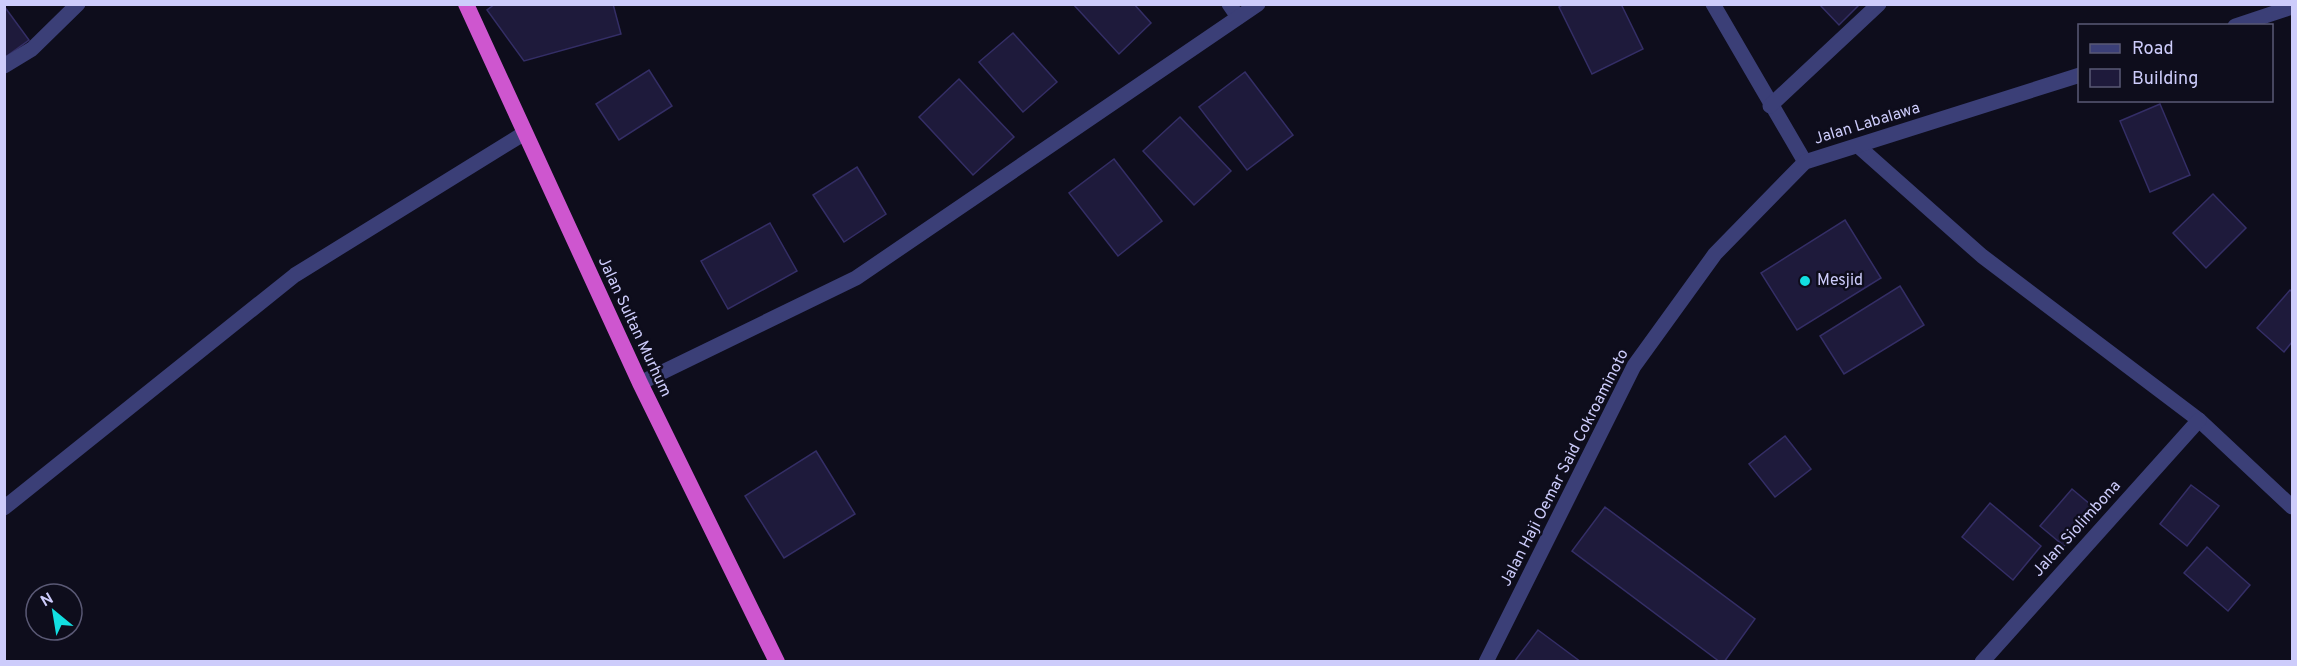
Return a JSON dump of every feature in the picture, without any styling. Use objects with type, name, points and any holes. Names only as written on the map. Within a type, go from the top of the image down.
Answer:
[{"type":"highway","name":"Jalan Sultan Murhum","points":[[465,4],[523,134],[640,383],[777,662]]},
{"type":"street","points":[[4,66],[32,49],[78,4]]},
{"type":"street","points":[[640,383],[856,278],[1234,11],[1258,4]]},
{"type":"street","name":"Jalan Labalawa","points":[[1713,4],[1770,106],[1805,162],[2078,75]]},
{"type":"street","points":[[1770,106],[1879,4]]},
{"type":"street","points":[[2241,24],[2292,7]]},
{"type":"street","points":[[4,508],[295,275],[523,134]]},
{"type":"street","points":[[1857,146],[1982,256],[2199,420],[2292,507]]},
{"type":"street","name":"Jalan Haji Oemar Said Cokroaminoto","points":[[1486,662],[1634,366],[1715,254],[1805,162]]},
{"type":"street","name":"Jalan Siolimbona","points":[[1982,662],[2199,420]]},
{"type":"building","points":[[495,4],[613,4],[621,34],[524,61],[487,10]]},
{"type":"building","points":[[1073,4],[1134,4],[1151,23],[1119,54]]},
{"type":"building","points":[[1564,4],[1621,4],[1643,49],[1592,74],[1559,7]]},
{"type":"building","points":[[1819,4],[1860,4],[1839,25]]},
{"type":"building","points":[[4,6],[29,40],[4,58]]},
{"type":"building","points":[[1013,33],[1057,82],[1023,112],[979,62]]},
{"type":"building","points":[[649,70],[672,106],[619,140],[596,104]]},
{"type":"building","points":[[1245,72],[1293,135],[1247,170],[1199,107]]},
{"type":"building","points":[[959,79],[1014,137],[973,175],[919,117]]},
{"type":"building","points":[[2160,104],[2190,175],[2150,192],[2120,121]]},
{"type":"building","points":[[1180,117],[1231,171],[1194,205],[1143,151]]},
{"type":"building","points":[[1114,159],[1162,221],[1118,256],[1069,193]]},
{"type":"building","points":[[857,167],[886,214],[844,242],[813,195]]},
{"type":"building","points":[[2213,194],[2246,228],[2206,268],[2173,233]]},
{"type":"building","points":[[1845,220],[1881,278],[1797,330],[1761,273]]},
{"type":"building","points":[[770,223],[797,271],[728,309],[701,261]]},
{"type":"building","points":[[1900,286],[1924,325],[1844,374],[1820,336]]},
{"type":"building","points":[[2290,290],[2292,292],[2292,342],[2284,352],[2257,328]]},
{"type":"building","points":[[1785,436],[1811,469],[1775,497],[1749,464]]},
{"type":"building","points":[[816,451],[855,514],[784,558],[745,496]]},
{"type":"building","points":[[2191,485],[2219,506],[2187,546],[2160,524]]},
{"type":"building","points":[[2072,489],[2097,510],[2064,546],[2040,526]]},
{"type":"building","points":[[1990,503],[2041,546],[2013,580],[1962,537]]},
{"type":"building","points":[[1605,507],[1755,619],[1724,662],[1720,662],[1572,551]]},
{"type":"building","points":[[2207,547],[2250,585],[2228,611],[2184,573]]},
{"type":"building","points":[[1538,630],[1581,662],[1514,662]]},
{"type":"place","name":"Mesjid","points":[[1805,281]]}]
